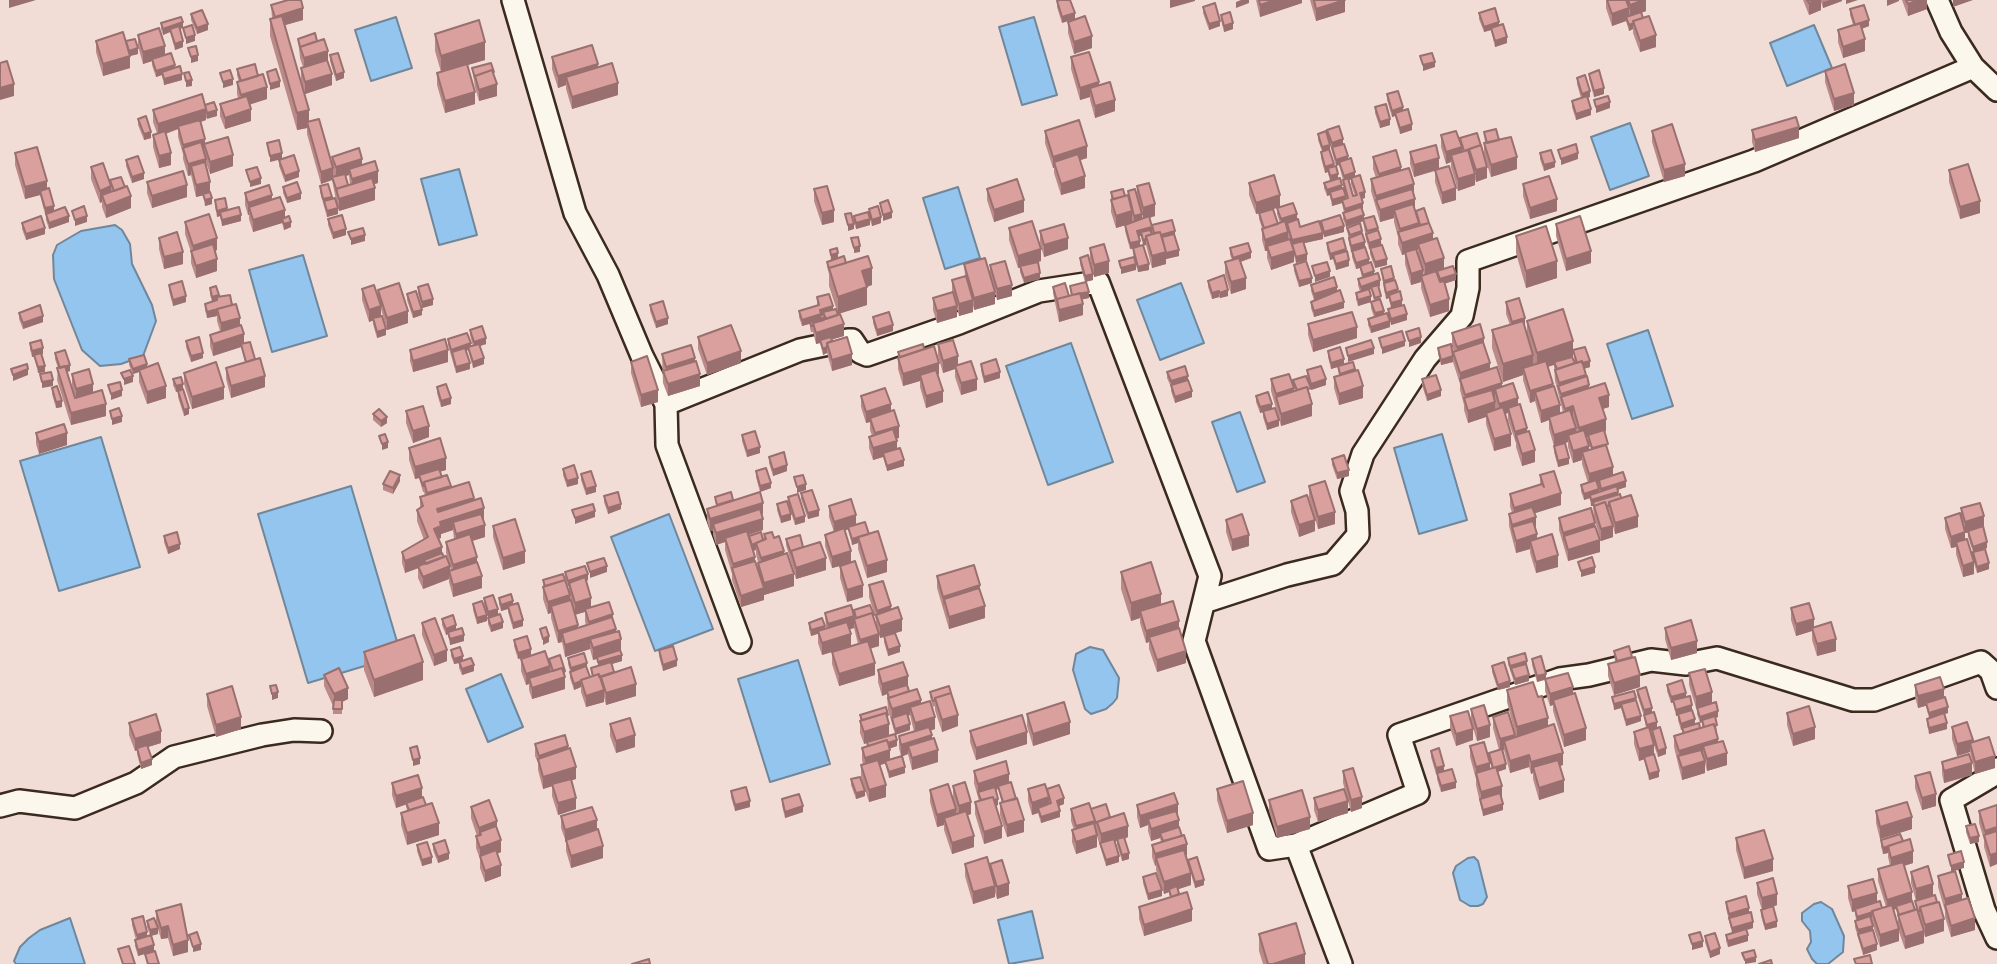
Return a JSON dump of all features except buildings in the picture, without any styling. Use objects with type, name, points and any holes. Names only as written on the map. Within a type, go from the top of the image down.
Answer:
[{"type":"street","points":[[513,0],[575,213],[608,275],[642,356],[666,404],[667,445],[740,642]]},
{"type":"street","points":[[1937,0],[1951,32],[1973,67],[1997,90]]},
{"type":"street","points":[[1204,602],[1287,575],[1333,564],[1358,536],[1357,511],[1351,491],[1363,454],[1425,359],[1462,316],[1468,288],[1468,261],[1754,161],[1973,67]]},
{"type":"street","points":[[666,404],[800,351],[852,340],[860,352],[867,355],[959,323],[1039,290],[1098,282],[1210,576],[1194,641],[1269,849],[1296,845],[1418,793],[1399,735],[1560,678],[1589,675],[1651,660],[1686,664],[1717,658],[1853,701],[1874,700],[1981,662],[1991,671],[1997,688]]},
{"type":"street","points":[[0,806],[19,801],[75,808],[136,783],[174,757],[262,735],[294,730],[321,731]]},
{"type":"street","points":[[1997,769],[1990,777],[1951,800],[1984,910],[1997,938]]},
{"type":"street","points":[[1296,845],[1341,964]]},
{"type":"water","points":[[396,17],[412,68],[371,81],[355,30]]},
{"type":"water","points":[[1034,17],[1057,95],[1022,105],[999,27]]},
{"type":"water","points":[[1814,25],[1832,68],[1787,86],[1770,43]]},
{"type":"water","points":[[1630,123],[1649,176],[1610,190],[1591,137]]},
{"type":"water","points":[[459,169],[477,235],[439,245],[421,179]]},
{"type":"water","points":[[958,187],[980,258],[945,269],[923,198]]},
{"type":"water","points":[[115,225],[122,230],[130,244],[132,264],[152,305],[156,321],[143,356],[121,364],[100,366],[82,350],[54,279],[53,255],[57,245],[81,231]]},
{"type":"water","points":[[303,255],[327,336],[272,352],[249,270]]},
{"type":"water","points":[[1181,283],[1204,343],[1160,360],[1137,300]]},
{"type":"water","points":[[1648,330],[1673,406],[1632,419],[1607,344]]},
{"type":"water","points":[[1071,343],[1113,462],[1048,485],[1006,366]]},
{"type":"water","points":[[1240,412],[1265,482],[1237,492],[1212,422]]},
{"type":"water","points":[[1442,434],[1467,520],[1419,534],[1394,448]]},
{"type":"water","points":[[101,437],[140,567],[59,591],[20,461]]},
{"type":"water","points":[[351,486],[401,655],[308,683],[258,514]]},
{"type":"water","points":[[669,514],[713,629],[655,651],[611,537]]},
{"type":"water","points":[[1090,647],[1103,650],[1119,678],[1117,698],[1106,709],[1091,714],[1085,709],[1073,670],[1076,654]]},
{"type":"water","points":[[798,660],[830,764],[770,782],[738,679]]},
{"type":"water","points":[[501,674],[523,727],[488,742],[466,689]]},
{"type":"water","points":[[1474,857],[1478,861],[1487,897],[1483,904],[1470,906],[1460,900],[1453,873],[1456,866]]},
{"type":"water","points":[[1821,902],[1832,909],[1844,936],[1843,952],[1828,964],[1817,964],[1812,959],[1807,949],[1811,942],[1810,931],[1802,921],[1802,913]]},
{"type":"water","points":[[1032,911],[1043,958],[1009,964],[998,920]]},
{"type":"water","points":[[70,918],[85,964],[16,964],[14,961],[20,947],[29,938],[40,930]]}]
